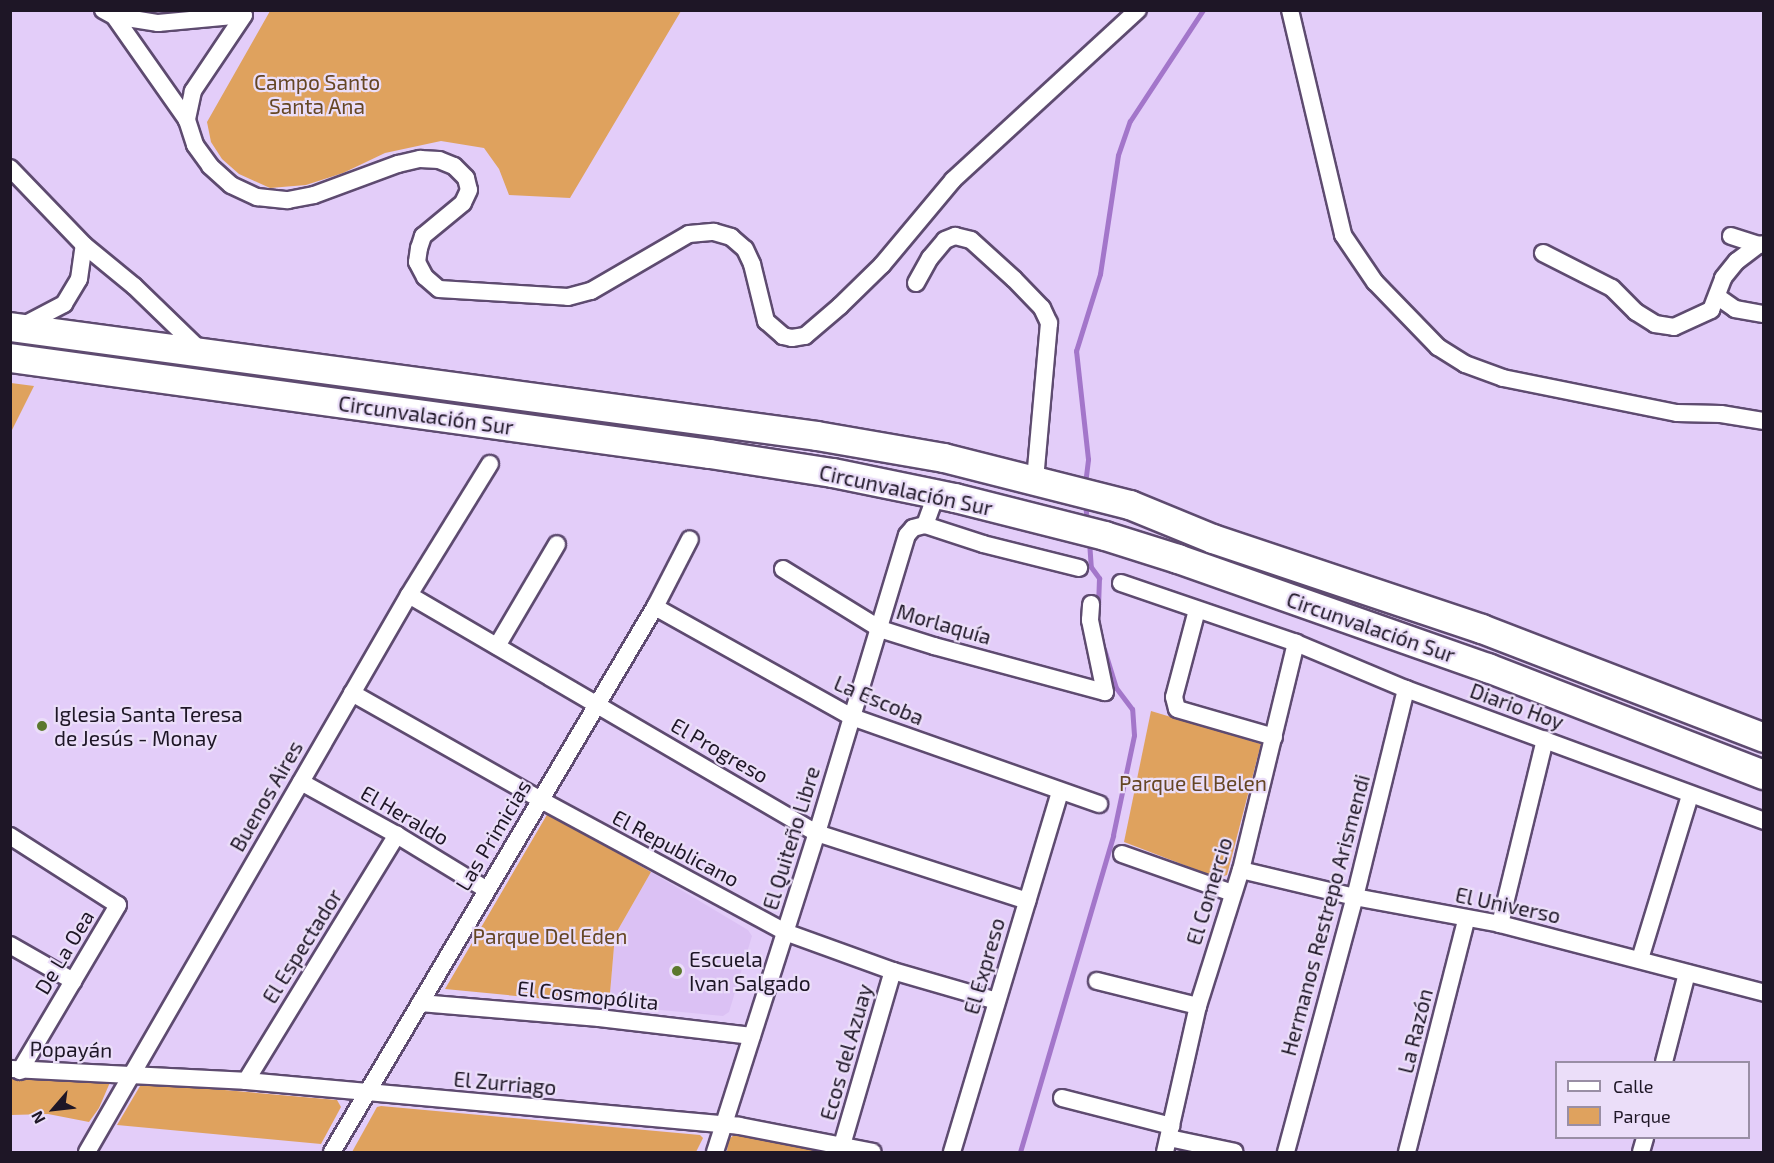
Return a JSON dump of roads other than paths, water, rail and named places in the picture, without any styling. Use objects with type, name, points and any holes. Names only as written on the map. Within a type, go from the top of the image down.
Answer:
[{"type":"highway","name":"Circunvalación Sur","points":[[14,328],[238,360],[817,436],[944,458],[1130,505],[1214,539],[1482,629],[1764,738]]},
{"type":"highway","name":"Circunvalación Sur","points":[[10,358],[699,453],[833,473],[936,494],[1105,536],[1178,559],[1488,668],[1764,776]]},
{"type":"street","points":[[108,13],[188,120],[195,145],[210,166],[231,185],[257,197],[288,200],[314,195],[398,164],[420,159],[439,160],[454,166],[466,178],[469,190],[463,203],[423,236],[418,248],[417,262],[425,277],[439,289],[568,297],[591,291],[689,234],[701,231],[723,233],[738,242],[752,264],[766,321],[783,336],[792,338],[805,336],[840,306],[882,265],[953,180],[1138,10]]},
{"type":"street","points":[[1290,10],[1343,235],[1375,282],[1438,347],[1465,364],[1514,381],[1677,413],[1721,414],[1764,421]]},
{"type":"street","points":[[108,13],[158,23],[244,15],[193,91],[188,120]]},
{"type":"street","points":[[10,168],[84,245],[134,286],[204,354],[238,360]]},
{"type":"street","points":[[916,283],[930,258],[945,240],[955,236],[971,240],[1042,308],[1049,323],[1041,433],[1035,480]]},
{"type":"street","points":[[1731,237],[1761,245]]},
{"type":"street","points":[[14,328],[59,307],[69,297],[79,279],[84,245]]},
{"type":"street","points":[[1543,253],[1612,288],[1636,312],[1654,324],[1674,327],[1698,318],[1710,310],[1718,297],[1723,278],[1737,261],[1761,245]]},
{"type":"street","points":[[1718,297],[1735,309],[1764,314]]},
{"type":"street","name":"Buenos Aires","points":[[87,1152],[409,594],[490,464]]},
{"type":"street","points":[[936,494],[925,525],[983,544],[1079,568]]},
{"type":"street","name":"El Quiteño Libre","points":[[715,1152],[817,833],[907,535],[914,528],[925,525]]},
{"type":"street","name":"Las Primicias","points":[[332,1152],[655,608],[690,539]]},
{"type":"street","points":[[497,645],[557,544]]},
{"type":"street","name":"Morlaquía","points":[[783,569],[880,629],[934,646],[1105,692],[1090,620],[1091,604]]},
{"type":"street","name":"Diario Hoy","points":[[1121,583],[1296,643],[1406,689],[1764,821]]},
{"type":"street","name":"El Progreso","points":[[409,594],[817,833],[1026,901]]},
{"type":"street","name":"La Escoba","points":[[655,608],[852,717],[1060,793],[1099,804]]},
{"type":"street","points":[[1197,610],[1174,697],[1177,709],[1274,737]]},
{"type":"street","name":"El Comercio","points":[[1169,1139],[1198,1006],[1241,870],[1296,643]]},
{"type":"street","name":"Hermanos Restrepo Arismendi","points":[[1286,1152],[1355,897],[1406,689]]},
{"type":"street","name":"El Republicano","points":[[352,693],[541,800],[785,932],[893,971],[997,1001]]},
{"type":"street","points":[[1500,924],[1545,739]]},
{"type":"street","name":"El Heraldo","points":[[301,782],[397,835],[487,890]]},
{"type":"street","name":"El Expreso","points":[[952,1152],[1060,793]]},
{"type":"street","points":[[1640,959],[1690,795]]},
{"type":"street","name":"El Espectador","points":[[246,1081],[397,835]]},
{"type":"street","name":"De La Oea","points":[[10,836],[118,905],[73,981],[15,1070]]},
{"type":"street","points":[[1122,854],[1232,893]]},
{"type":"street","name":"El Universo","points":[[1241,870],[1355,897],[1466,920],[1500,924],[1764,993]]},
{"type":"street","name":"La Razón","points":[[1407,1152],[1466,920]]},
{"type":"street","points":[[10,945],[73,981]]},
{"type":"street","name":"Ecos del Azuay","points":[[842,1145],[893,971]]},
{"type":"street","points":[[1664,1061],[1686,973]]},
{"type":"street","points":[[1097,981],[1198,1006]]},
{"type":"street","name":"El Cosmopólita","points":[[420,1003],[599,1018],[752,1036]]},
{"type":"street","name":"Popayán","points":[[15,1070],[131,1073]]},
{"type":"street","name":"El Zurriago","points":[[131,1073],[246,1081],[723,1125],[873,1152]]},
{"type":"street","points":[[1062,1098],[1169,1139],[1235,1152]]},
{"type":"waterway","points":[[1085,484],[1088,459],[1076,351],[1100,274],[1118,155],[1130,121],[1203,10]]},
{"type":"waterway","points":[[1085,503],[1087,523]]},
{"type":"waterway","points":[[1089,541],[1091,567],[1099,578],[1098,608]]},
{"type":"waterway","points":[[1020,1152],[1113,835],[1134,735],[1132,709],[1116,688],[1104,649]]},
{"type":"place","name":"Iglesia Santa Teresa de Jesús - Monay","points":[[42,726]]},
{"type":"place","name":"Escuela Ivan Salgado","points":[[677,971]]},
{"type":"park label","name":"Campo Santo Santa Ana","points":[[317,94]]},
{"type":"park label","name":"Parque El Belen","points":[[1193,783]]},
{"type":"park label","name":"Parque Del Eden","points":[[550,936]]}]
